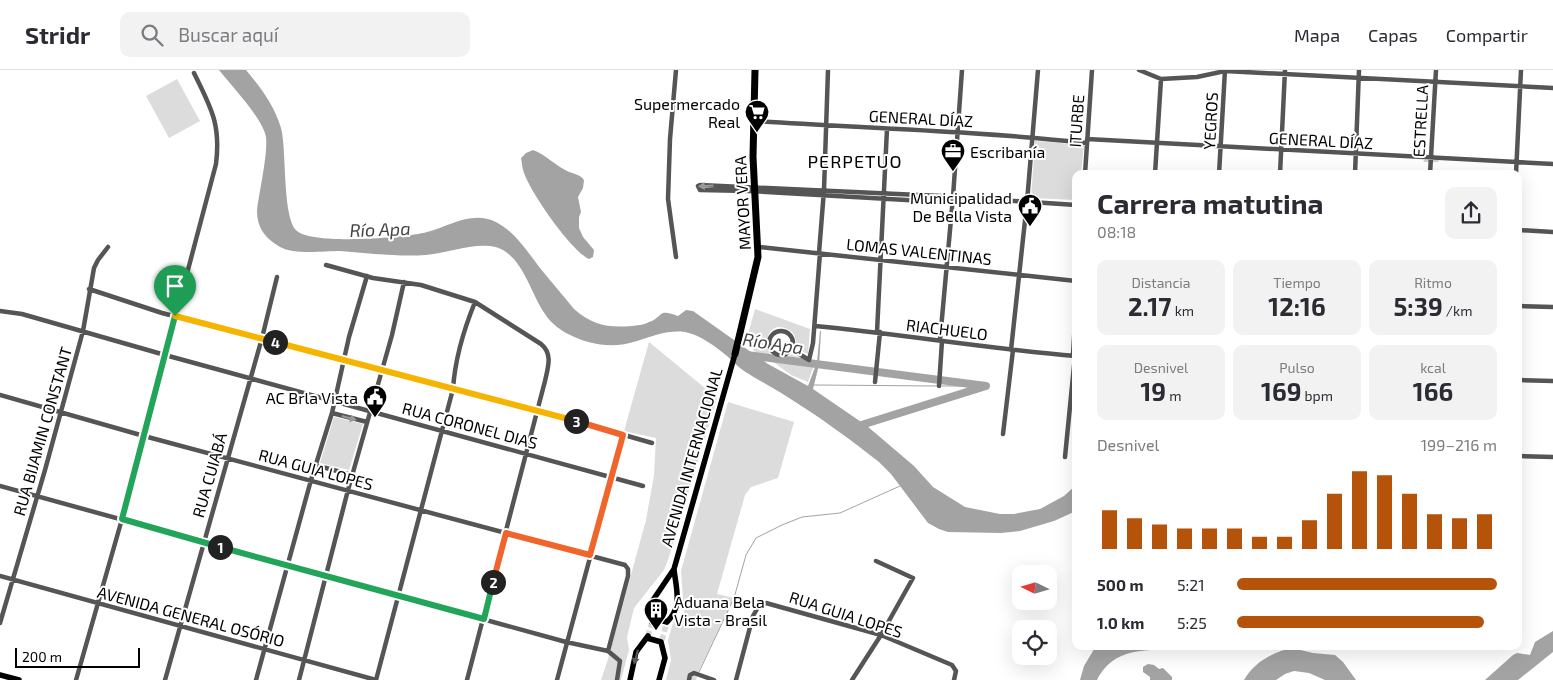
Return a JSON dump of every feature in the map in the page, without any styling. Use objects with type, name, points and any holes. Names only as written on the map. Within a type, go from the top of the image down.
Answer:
[{"type":"highway","name":"MAYOR VERA","points":[[734,354],[755,275],[759,247],[753,157],[755,70]]},
{"type":"main road","name":"AVENIDA INTERNACIONAL","points":[[674,569],[677,604],[674,615],[666,624],[652,620],[651,603],[674,569],[730,374],[734,354]]},
{"type":"main road","points":[[630,680],[636,652],[647,637],[662,641],[664,658],[659,680]]},
{"type":"main road","points":[[0,675],[20,680]]},
{"type":"street","points":[[676,70],[670,139],[668,199],[676,257]]},
{"type":"street","points":[[791,349],[809,360],[818,326],[819,253],[824,192],[828,70]]},
{"type":"street","points":[[939,386],[941,341],[959,132],[962,70]]},
{"type":"street","points":[[1003,434],[1027,202],[1038,70]]},
{"type":"street","name":"ITURBE","points":[[1085,170],[1092,70]]},
{"type":"street","points":[[1139,70],[1161,79],[1197,77],[1225,71],[1285,72],[1359,78],[1553,88]]},
{"type":"street","points":[[1355,170],[1359,70]]},
{"type":"street","name":"ESTRELLA","points":[[1430,170],[1436,70]]},
{"type":"street","points":[[1516,170],[1521,70]]},
{"type":"street","name":"YEGROS","points":[[1219,170],[1225,71]]},
{"type":"street","points":[[1280,170],[1285,72]]},
{"type":"street","points":[[76,680],[122,519],[214,174],[218,150],[214,116],[194,73]]},
{"type":"street","points":[[1155,170],[1161,79]]},
{"type":"street","name":"GENERAL DÍAZ","points":[[753,121],[1087,141],[1356,154],[1516,165],[1553,164]]},
{"type":"street","points":[[875,382],[879,332],[880,259],[887,129]]},
{"type":"street","points":[[755,189],[700,190],[698,188],[700,185],[824,192],[941,202],[953,198],[1072,205]]},
{"type":"street","points":[[1522,230],[1553,232]]},
{"type":"street","name":"RUA BIJAMIN CONSTANT","points":[[0,624],[82,331],[89,289],[98,260],[108,247]]},
{"type":"street","name":"LOMAS VALENTINAS","points":[[759,247],[1072,281]]},
{"type":"street","points":[[326,265],[367,276],[438,290],[475,302],[541,344],[546,348],[550,357],[467,680]]},
{"type":"street","points":[[256,680],[311,480],[332,413],[353,321],[367,276]]},
{"type":"street","name":"RUA CUIABÁ","points":[[165,680],[262,338],[277,277]]},
{"type":"street","points":[[299,680],[404,282]]},
{"type":"street","points":[[89,289],[127,303],[537,410],[652,443]]},
{"type":"street","points":[[376,680],[453,388],[460,348],[475,302]]},
{"type":"street","points":[[1522,306],[1553,307]]},
{"type":"street","name":"RUA CORONEL DIAS","points":[[0,311],[22,314],[643,486]]},
{"type":"street","name":"RIACHUELO","points":[[818,326],[1072,356]]},
{"type":"street","points":[[778,331],[786,332],[791,337],[791,349],[785,354],[778,354],[770,347],[769,339],[778,331]]},
{"type":"street","points":[[1522,380],[1553,381]]},
{"type":"street","points":[[1066,457],[1072,384]]},
{"type":"street","name":"RUA GUIA LOPES","points":[[0,394],[144,436],[625,565],[628,569],[628,576],[608,651]]},
{"type":"street","points":[[332,413],[367,422]]},
{"type":"street","points":[[557,680],[623,435]]},
{"type":"street","points":[[1522,456],[1553,458]]},
{"type":"street","name":"RUA GUIA LOPES","points":[[316,465],[352,475]]},
{"type":"street","points":[[0,486],[566,642],[608,651],[620,661],[618,680]]},
{"type":"street","points":[[852,680],[881,635],[913,578],[876,561]]},
{"type":"street","name":"AVENIDA GENERAL OSÓRIO","points":[[0,576],[376,680]]},
{"type":"street","name":"RUA GUIA LOPES","points":[[736,680],[749,627],[757,609],[766,603],[881,635],[952,665],[956,670],[954,680]]},
{"type":"street","points":[[688,680],[690,675],[698,674],[714,680]]},
{"type":"shaded area","points":[[219,70],[246,70],[262,90],[275,112],[283,138],[289,213],[292,224],[297,231],[321,238],[381,238],[427,232],[470,218],[487,219],[503,226],[515,236],[574,309],[587,319],[608,326],[632,326],[653,321],[663,313],[678,316],[686,310],[693,311],[768,364],[808,386],[817,362],[821,331],[819,365],[813,389],[867,426],[914,466],[933,487],[965,507],[1000,514],[1014,514],[1040,509],[1064,496],[1072,489],[1072,513],[1054,521],[1020,531],[1001,533],[948,532],[939,529],[928,523],[891,474],[879,462],[810,412],[744,371],[702,338],[691,333],[672,332],[619,345],[602,345],[576,338],[564,332],[545,314],[516,262],[509,254],[500,249],[490,246],[474,246],[434,254],[404,255],[340,251],[301,252],[280,247],[263,232],[257,217],[266,153],[266,137],[259,121]]},
{"type":"shaded area","points":[[177,79],[200,121],[169,138],[146,96]]},
{"type":"shaded area","points":[[1035,141],[1084,145],[1081,170],[1072,170],[1072,200],[1031,198]]},
{"type":"shaded area","points":[[533,150],[584,180],[583,188],[578,197],[581,212],[579,228],[583,237],[594,250],[593,257],[589,259],[581,254],[562,234],[528,182],[522,167],[521,158]]},
{"type":"shaded area","points":[[755,309],[810,329],[808,354],[796,348],[793,333],[779,327],[772,330],[768,336],[767,344],[769,352],[773,357],[781,359],[792,354],[814,365],[808,382],[791,375],[761,353],[756,353],[746,341]]},
{"type":"shaded area","points":[[649,342],[717,398],[668,560],[664,570],[634,608],[627,637],[629,650],[621,680],[601,680],[646,520],[654,475],[656,438],[624,431]]},
{"type":"shaded area","points":[[728,402],[794,422],[778,478],[751,487],[745,495],[717,594],[734,598],[696,680],[666,680],[671,660],[668,640],[673,623],[684,613],[681,571]]},
{"type":"shaded area","points":[[334,417],[363,424],[349,470],[320,463]]},
{"type":"shaded area","points":[[1553,631],[1553,652],[1518,680],[1485,680],[1513,655],[1517,653],[1530,655],[1535,642]]},
{"type":"shaded area","points":[[1094,650],[1154,650],[1136,652],[1114,660],[1105,668],[1097,680],[1080,680],[1084,666]]},
{"type":"shaded area","points":[[1300,650],[1335,655],[1343,662],[1356,680],[1325,680],[1309,673],[1294,671],[1276,680],[1244,680],[1259,663],[1278,652]]},
{"type":"shaded area","points":[[1148,664],[1154,665],[1159,669],[1163,668],[1172,677],[1172,680],[1150,680],[1150,677],[1143,672],[1143,667]]},
{"type":"waterway","points":[[1424,161],[1438,161]]},
{"type":"waterway","name":"Río Apa","points":[[747,355],[986,386],[855,427]]},
{"type":"waterway","points":[[814,385],[938,386]]},
{"type":"waterway","name":"Río Apa","points":[[942,386],[986,386]]},
{"type":"waterway","points":[[699,672],[734,598],[746,555],[756,538],[802,517],[840,513],[900,486]]},
{"type":"tunnel","points":[[648,636],[652,622]]},
{"type":"tunnel","points":[[662,640],[666,625]]},
{"type":"place","name":"Supermercado Real","points":[[757,133]]},
{"type":"place","name":"Escribanía","points":[[953,172]]},
{"type":"place","name":"Municipalidad De Bella Vista","points":[[1030,227]]},
{"type":"place","name":"AC Brla Vista","points":[[375,418]]},
{"type":"place","name":"Aduana Bela Vista - Brasil","points":[[656,631]]},
{"type":"district","name":"PERPETUO","points":[[855,161]]},
{"type":"route","points":[[175,316],[537,410],[623,435],[590,555],[506,533],[484,619],[122,519],[175,316]]}]
